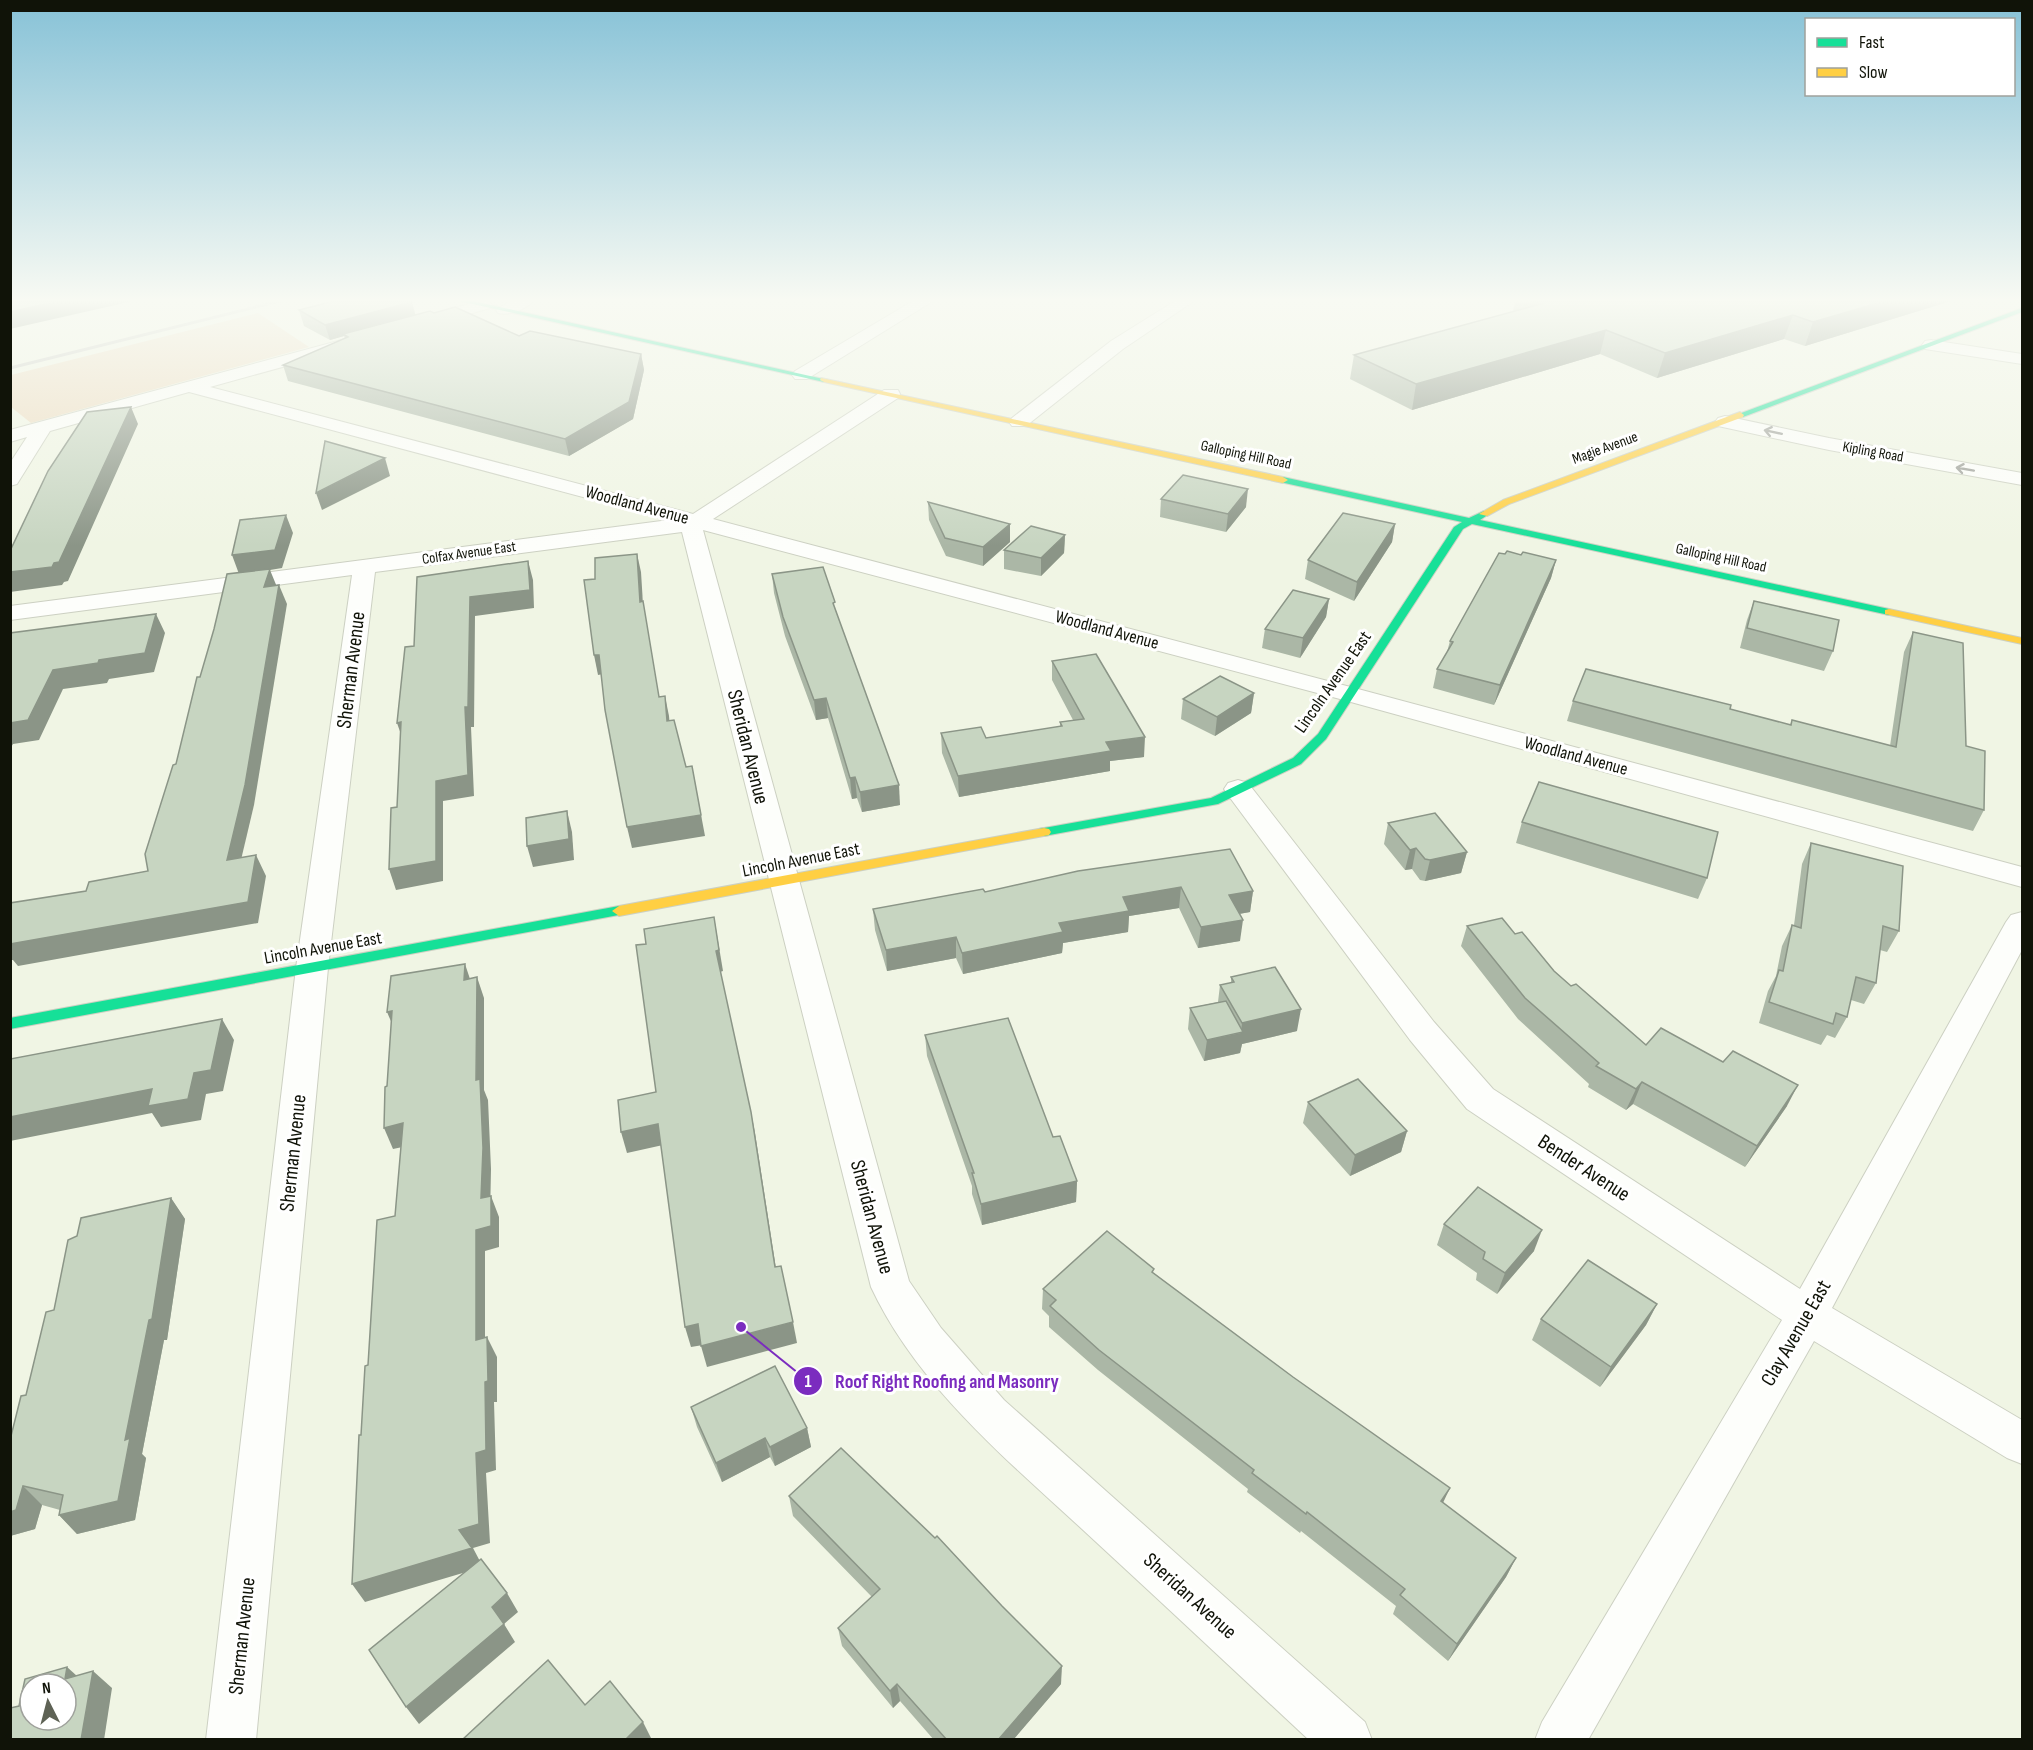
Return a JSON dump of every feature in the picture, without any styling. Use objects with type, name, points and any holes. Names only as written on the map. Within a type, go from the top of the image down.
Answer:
[{"type":"street","points":[[10,436],[205,383]]},
{"type":"street","name":"Galloping Hill Road","points":[[837,383],[2022,640]]},
{"type":"street","points":[[1019,422],[1069,383]]},
{"type":"street","name":"Magie Avenue","points":[[1471,521],[1506,502],[1830,383]]},
{"type":"street","name":"Woodland Avenue","points":[[190,387],[1349,694],[2022,877]]},
{"type":"street","name":"Colfax Avenue East","points":[[10,613],[693,522],[891,394]]},
{"type":"street","name":"Kipling Road","points":[[1725,422],[1829,444],[2022,479]]},
{"type":"street","points":[[10,480],[43,427]]},
{"type":"street","name":"Lincoln Avenue East","points":[[10,1024],[1214,801],[1297,760],[1322,736],[1460,527],[1471,521]]},
{"type":"street","name":"Sheridan Avenue","points":[[693,522],[783,882],[891,1287],[926,1341],[989,1414],[1347,1740]]},
{"type":"street","name":"Sherman Avenue","points":[[231,1740],[312,968],[364,567]]},
{"type":"street","name":"Bender Avenue","points":[[1238,789],[1422,1031],[1480,1100],[1807,1315],[2022,1443]]},
{"type":"street","name":"Clay Avenue East","points":[[1560,1740],[1807,1315],[2022,922]]},
{"type":"shaded area","points":[[11,383],[179,383],[31,423],[11,407]]},
{"type":"building","points":[[350,383],[634,383],[629,402],[565,439]]},
{"type":"building","points":[[131,407],[59,562],[54,563],[52,567],[10,572],[10,551],[48,471],[87,412]]},
{"type":"building","points":[[325,441],[385,458],[316,493]]},
{"type":"building","points":[[1183,475],[1248,489],[1228,514],[1161,499]]},
{"type":"building","points":[[928,502],[1010,524],[983,547],[945,538]]},
{"type":"building","points":[[1343,513],[1395,524],[1357,582],[1308,560]]},
{"type":"building","points":[[286,515],[275,550],[232,555],[240,520]]},
{"type":"building","points":[[1031,526],[1065,535],[1041,558],[1004,550]]},
{"type":"building","points":[[1507,551],[1521,555],[1523,552],[1556,560],[1500,685],[1437,669],[1499,553],[1505,554]]},
{"type":"building","points":[[637,554],[640,602],[643,601],[659,697],[665,696],[667,721],[674,720],[686,767],[692,766],[701,815],[627,827],[605,710],[599,655],[594,655],[584,580],[595,579],[595,558]]},
{"type":"building","points":[[528,561],[530,590],[470,597],[468,707],[465,707],[468,775],[436,781],[436,861],[389,869],[391,808],[397,807],[401,722],[397,723],[405,647],[414,646],[417,577]]},
{"type":"building","points":[[823,567],[835,602],[833,603],[899,785],[860,792],[855,777],[850,778],[826,698],[814,700],[783,617],[772,574]]},
{"type":"building","points":[[270,569],[264,587],[279,585],[245,785],[227,860],[256,855],[248,902],[10,944],[10,903],[86,891],[89,882],[148,871],[145,854],[173,765],[176,764],[197,677],[200,677],[214,629],[227,574]]},
{"type":"building","points":[[1293,590],[1329,599],[1303,638],[1265,629]]},
{"type":"building","points":[[1754,601],[1839,620],[1833,651],[1747,628]]},
{"type":"building","points":[[156,614],[145,653],[53,670],[28,720],[10,723],[10,633]]},
{"type":"building","points":[[1913,632],[1963,643],[1966,746],[1985,751],[1984,810],[1573,701],[1586,669],[1731,705],[1730,709],[1791,725],[1792,720],[1896,747]]},
{"type":"building","points":[[1096,654],[1145,737],[1106,742],[1111,751],[958,776],[941,733],[981,727],[986,738],[1062,726],[1060,722],[1084,719],[1052,661]]},
{"type":"building","points":[[1220,676],[1254,693],[1217,717],[1183,699]]},
{"type":"building","points":[[1539,782],[1718,832],[1707,878],[1522,822]]},
{"type":"building","points":[[567,811],[569,839],[527,846],[526,818]]},
{"type":"building","points":[[1435,813],[1467,852],[1430,860],[1425,859],[1416,848],[1410,850],[1388,823]]},
{"type":"building","points":[[1811,843],[1903,866],[1899,931],[1883,926],[1876,983],[1856,977],[1847,1017],[1836,1013],[1833,1024],[1769,1002],[1779,970],[1783,971],[1792,925],[1801,928]]},
{"type":"building","points":[[1230,849],[1253,891],[1229,895],[1243,920],[1201,927],[1181,887],[1123,897],[1129,911],[1059,923],[1063,932],[962,953],[956,937],[886,950],[873,909],[983,889],[985,892],[1078,871]]},
{"type":"building","points":[[714,917],[719,950],[716,951],[751,1112],[775,1267],[781,1266],[793,1322],[701,1346],[698,1324],[685,1327],[658,1124],[621,1132],[618,1100],[656,1092],[636,945],[646,944],[644,929]]},
{"type":"building","points":[[1502,918],[1515,934],[1522,932],[1554,971],[1571,986],[1576,984],[1646,1045],[1661,1028],[1723,1062],[1733,1051],[1798,1085],[1757,1146],[1642,1082],[1636,1089],[1596,1066],[1599,1063],[1525,998],[1467,926]]},
{"type":"building","points":[[465,964],[464,980],[477,977],[476,1080],[480,1079],[483,1148],[481,1198],[491,1196],[491,1226],[476,1230],[476,1340],[487,1337],[488,1381],[485,1382],[486,1450],[476,1453],[479,1524],[459,1530],[472,1548],[352,1584],[359,1435],[361,1435],[365,1366],[368,1365],[377,1220],[395,1216],[403,1123],[384,1128],[392,1011],[387,1012],[391,976]]},
{"type":"building","points":[[1275,967],[1301,1009],[1242,1023],[1220,985],[1234,982],[1231,977]]},
{"type":"building","points":[[1226,1001],[1243,1032],[1207,1040],[1190,1008]]},
{"type":"building","points":[[1008,1018],[1053,1137],[1060,1136],[1077,1181],[981,1204],[972,1173],[974,1173],[925,1035]]},
{"type":"building","points":[[222,1019],[211,1070],[194,1073],[188,1099],[148,1106],[152,1089],[10,1117],[10,1059]]},
{"type":"building","points":[[1358,1079],[1407,1131],[1355,1155],[1308,1102]]},
{"type":"building","points":[[1478,1187],[1542,1230],[1505,1273],[1483,1259],[1485,1252],[1444,1224]]},
{"type":"building","points":[[171,1198],[152,1319],[149,1320],[125,1440],[130,1438],[118,1501],[59,1515],[63,1495],[23,1486],[16,1510],[10,1512],[10,1440],[21,1396],[26,1395],[46,1312],[54,1310],[68,1240],[77,1236],[81,1218]]},
{"type":"building","points":[[1107,1231],[1154,1269],[1152,1272],[1293,1377],[1450,1488],[1441,1501],[1516,1558],[1457,1644],[1400,1595],[1405,1589],[1307,1512],[1306,1514],[1252,1473],[1254,1470],[1099,1350],[1050,1306],[1056,1300],[1043,1289]]},
{"type":"building","points":[[1588,1260],[1657,1304],[1611,1367],[1541,1319]]},
{"type":"building","points":[[775,1366],[807,1428],[770,1447],[765,1438],[716,1463],[691,1407]]},
{"type":"building","points":[[841,1448],[935,1538],[937,1536],[1062,1666],[998,1740],[947,1740],[897,1684],[890,1691],[838,1628],[880,1589],[789,1496]]},
{"type":"building","points":[[481,1559],[507,1593],[492,1607],[504,1624],[406,1707],[369,1650]]},
{"type":"building","points":[[548,1660],[585,1705],[610,1681],[643,1722],[625,1740],[462,1740]]},
{"type":"building","points":[[67,1667],[66,1672],[50,1672]]},
{"type":"building","points":[[93,1671],[81,1740],[10,1740],[10,1708],[18,1706],[18,1732],[78,1732],[78,1675]]},
{"type":"traffic: fast","points":[[1740,415],[1827,383]]},
{"type":"traffic: fast","points":[[1283,480],[1889,612]]},
{"type":"traffic: fast","points":[[1044,832],[1214,801],[1297,761],[1322,736],[1459,527],[1484,514]]},
{"type":"traffic: fast","points":[[10,1024],[619,911]]},
{"type":"traffic: slow","points":[[836,383],[1283,480]]},
{"type":"traffic: slow","points":[[1484,514],[1506,502],[1740,415]]},
{"type":"traffic: slow","points":[[1889,612],[2022,641]]},
{"type":"traffic: slow","points":[[619,911],[1044,832]]},
{"type":"place","name":"Roof Right Roofing and Masonry","points":[[741,1327]]}]
